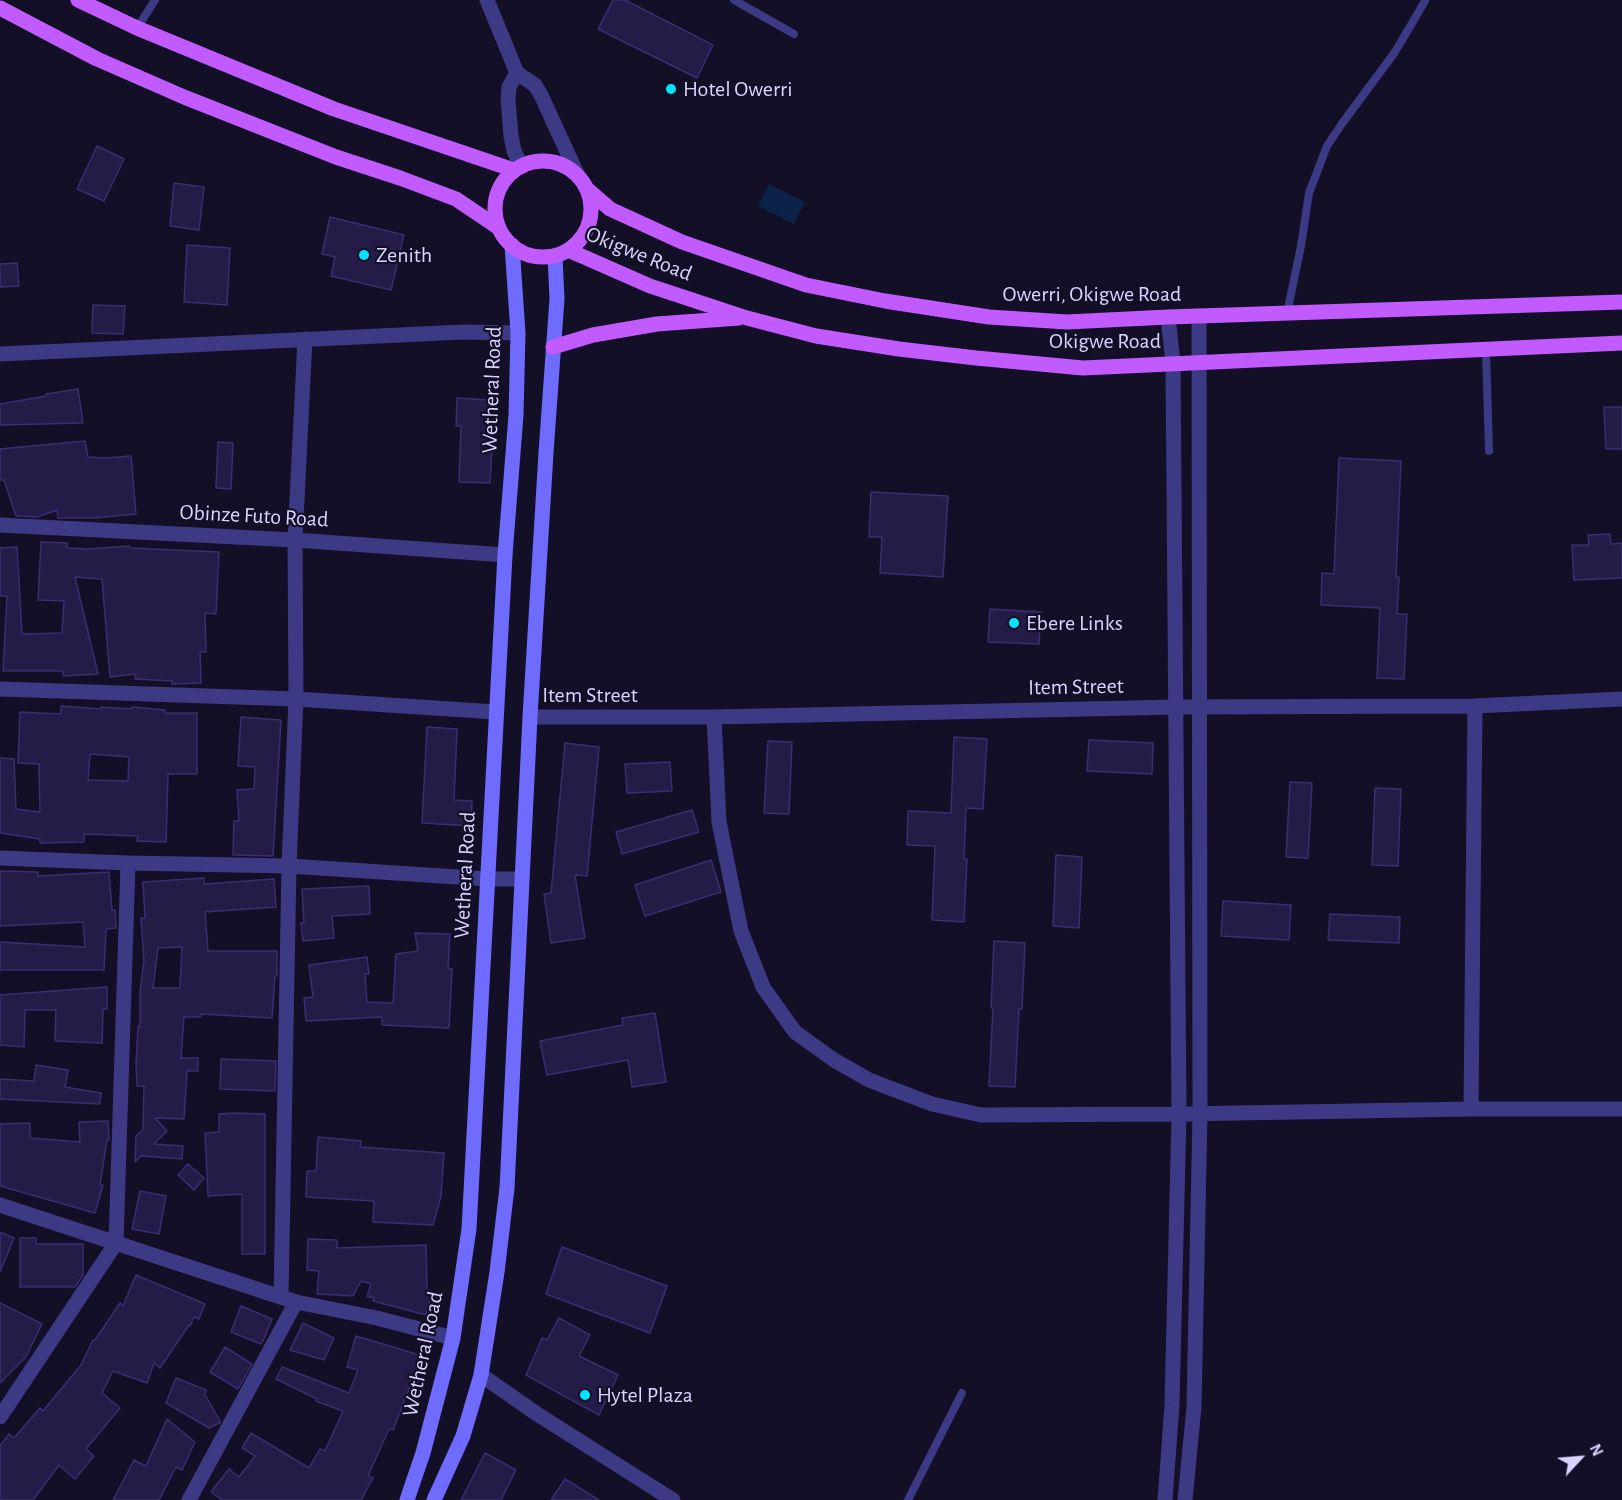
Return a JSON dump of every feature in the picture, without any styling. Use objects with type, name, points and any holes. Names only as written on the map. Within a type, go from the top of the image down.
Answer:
[{"type":"main road","points":[[78,0],[137,28],[334,110],[517,168]]},
{"type":"main road","points":[[0,8],[97,59],[184,97],[336,157],[400,178],[456,200],[499,228]]},
{"type":"main road","points":[[540,161],[562,165],[583,183],[591,209],[588,225],[580,239],[561,253],[539,257],[525,254],[504,238],[495,215],[495,203],[505,179],[517,168],[540,161]]},
{"type":"main road","name":"Owerri, Okigwe Road","points":[[583,183],[610,209],[672,237],[806,285],[989,318],[1067,322],[1622,302]]},
{"type":"main road","name":"Wetheral Road","points":[[407,1500],[423,1453],[453,1338],[469,1229],[505,555],[516,415],[518,333],[512,245]]},
{"type":"main road","points":[[434,1500],[463,1436],[481,1375],[498,1272],[507,1188],[530,717],[561,253]]},
{"type":"main road","name":"Okigwe Road","points":[[561,253],[747,318],[816,336],[899,349],[1083,368],[1622,343]]},
{"type":"main road","points":[[553,347],[593,335],[657,324],[747,318]]},
{"type":"street","points":[[487,0],[517,73],[535,85],[583,183]]},
{"type":"street","points":[[517,73],[509,87],[508,99],[511,136],[517,168]]},
{"type":"street","points":[[1185,1500],[1194,1407],[1200,1113],[1199,316]]},
{"type":"street","points":[[1166,1500],[1172,1405],[1179,1114],[1173,363],[1168,317]]},
{"type":"street","points":[[0,354],[463,332],[518,333]]},
{"type":"street","points":[[281,1297],[289,866],[296,699],[295,540],[305,339]]},
{"type":"street","name":"Obinze Futo Road","points":[[0,525],[295,540],[505,555]]},
{"type":"street","points":[[0,689],[296,699],[496,712]]},
{"type":"street","name":"Item Street","points":[[530,717],[714,717],[1200,706],[1475,706],[1622,699]]},
{"type":"street","points":[[1471,1109],[1475,706]]},
{"type":"street","points":[[714,717],[719,822],[741,931],[763,987],[795,1032],[834,1060],[869,1080],[932,1104],[981,1115],[1622,1109]]},
{"type":"street","points":[[0,858],[289,866],[488,879],[522,879]]},
{"type":"street","points":[[0,1417],[117,1243],[128,863]]},
{"type":"street","points":[[0,1205],[296,1302],[377,1318],[453,1338]]},
{"type":"street","points":[[189,1500],[296,1302]]},
{"type":"street","points":[[481,1375],[674,1500]]},
{"type":"lane","points":[[137,28],[155,0]]},
{"type":"lane","points":[[734,0],[794,34]]},
{"type":"lane","points":[[1287,313],[1310,193],[1327,146],[1395,52],[1425,1]]},
{"type":"lane","points":[[1486,350],[1489,451]]},
{"type":"lane","points":[[908,1500],[962,1393]]},
{"type":"water","points":[[769,184],[805,202],[794,224],[758,206]]},
{"type":"building","points":[[613,0],[625,0],[713,45],[697,78],[598,29]]},
{"type":"building","points":[[97,146],[124,159],[104,201],[77,189]]},
{"type":"building","points":[[174,183],[204,187],[199,230],[170,226]]},
{"type":"building","name":"Zenith","points":[[330,217],[404,235],[391,290],[331,276],[335,257],[322,254]]},
{"type":"building","points":[[187,245],[230,248],[227,305],[184,302]]},
{"type":"building","points":[[17,263],[19,286],[0,287],[0,264]]},
{"type":"building","points":[[93,305],[125,306],[123,334],[92,333]]},
{"type":"building","points":[[78,389],[83,423],[0,425],[0,404]]},
{"type":"building","points":[[457,398],[489,400],[488,448],[492,448],[490,483],[459,482],[461,426],[456,426]]},
{"type":"building","points":[[1604,407],[1622,407],[1622,449],[1606,449]]},
{"type":"building","points":[[85,441],[88,457],[131,456],[136,514],[95,518],[58,518],[57,510],[37,517],[16,516],[4,480],[0,480],[0,449]]},
{"type":"building","points":[[218,442],[233,443],[231,489],[216,488]]},
{"type":"building","points":[[1339,458],[1401,461],[1396,577],[1399,577],[1397,614],[1407,614],[1404,679],[1377,678],[1380,608],[1321,605],[1322,573],[1334,574]]},
{"type":"building","points":[[871,492],[948,496],[943,577],[880,573],[882,537],[869,537]]},
{"type":"building","points":[[1610,534],[1611,544],[1622,543],[1622,578],[1574,580],[1572,545],[1589,545],[1588,535]]},
{"type":"building","points":[[41,542],[67,543],[67,548],[130,546],[130,548],[219,552],[216,614],[205,613],[206,652],[200,652],[201,683],[172,684],[172,681],[135,679],[136,674],[110,677],[102,579],[75,577],[98,674],[63,676],[63,671],[3,671],[7,596],[0,596],[0,548],[17,547],[22,634],[62,633],[64,601],[38,600]]},
{"type":"building","points":[[990,609],[1041,612],[1039,644],[988,642]]},
{"type":"building","points":[[61,706],[101,709],[101,707],[132,709],[132,707],[165,710],[165,713],[197,713],[197,774],[168,774],[166,842],[137,841],[138,836],[84,834],[84,842],[40,843],[40,839],[0,833],[0,758],[14,759],[16,809],[40,812],[39,764],[18,763],[20,712],[61,714]],"holes":[[[90,754],[129,757],[128,781],[88,780]]]},
{"type":"building","points":[[241,717],[281,720],[273,856],[233,855],[234,821],[239,821],[237,790],[254,789],[255,767],[238,766]]},
{"type":"building","points":[[427,727],[457,729],[454,800],[472,801],[471,826],[422,823]]},
{"type":"building","points":[[954,737],[987,739],[983,809],[966,808],[964,859],[967,859],[964,922],[932,920],[935,846],[907,845],[908,811],[951,813]]},
{"type":"building","points":[[1089,740],[1153,743],[1152,774],[1087,771]]},
{"type":"building","points":[[768,741],[792,742],[789,814],[764,813]]},
{"type":"building","points":[[565,743],[599,747],[587,876],[575,875],[585,938],[551,943],[544,894],[551,893]]},
{"type":"building","points":[[670,762],[672,791],[627,793],[625,764]]},
{"type":"building","points":[[1290,782],[1312,783],[1308,858],[1286,857]]},
{"type":"building","points":[[1375,788],[1401,789],[1398,866],[1372,865]]},
{"type":"building","points":[[692,810],[699,832],[622,854],[616,832]]},
{"type":"building","points":[[1056,855],[1082,857],[1079,928],[1053,926]]},
{"type":"building","points":[[711,860],[721,892],[645,916],[635,885]]},
{"type":"building","points":[[0,871],[38,872],[38,876],[109,872],[116,928],[106,929],[104,970],[0,970],[0,942],[85,947],[83,922],[0,926]]},
{"type":"building","points":[[204,878],[204,884],[274,879],[276,907],[205,912],[208,951],[277,951],[277,976],[275,976],[272,1018],[201,1014],[201,1017],[184,1017],[181,1058],[198,1058],[198,1071],[187,1071],[184,1119],[155,1118],[167,1131],[154,1144],[183,1146],[182,1159],[141,1156],[135,1162],[136,1136],[143,1130],[144,1086],[137,1086],[136,1064],[144,961],[141,918],[145,918],[143,882]],"holes":[[[182,947],[180,988],[153,988],[158,948]]]},
{"type":"building","points":[[369,886],[370,914],[332,916],[334,938],[303,941],[302,889]]},
{"type":"building","points":[[1223,901],[1291,905],[1289,940],[1221,936]]},
{"type":"building","points":[[1330,914],[1400,917],[1399,943],[1328,940]]},
{"type":"building","points":[[415,933],[450,934],[448,968],[452,969],[449,1028],[382,1025],[382,1017],[306,1021],[304,998],[313,997],[309,965],[367,957],[369,974],[365,974],[367,1002],[393,1003],[396,954],[418,951]]},
{"type":"building","points":[[994,941],[1025,943],[1015,1087],[989,1086]]},
{"type":"building","points":[[107,987],[107,1009],[103,1009],[102,1043],[55,1041],[56,1010],[25,1010],[24,1047],[0,1045],[0,995]]},
{"type":"building","points":[[655,1013],[666,1082],[632,1087],[628,1060],[547,1075],[540,1041],[623,1025],[622,1018]]},
{"type":"building","points":[[221,1059],[276,1061],[275,1091],[220,1089]]},
{"type":"building","points":[[36,1065],[68,1070],[65,1087],[101,1093],[100,1104],[0,1099],[0,1079],[34,1081]]},
{"type":"building","points":[[219,1114],[265,1114],[265,1254],[242,1254],[242,1194],[208,1196],[205,1133],[219,1132]]},
{"type":"building","points":[[108,1121],[109,1140],[107,1140],[100,1185],[103,1185],[95,1213],[0,1186],[0,1124],[30,1123],[30,1138],[80,1142],[79,1122]]},
{"type":"building","points":[[318,1137],[361,1141],[360,1147],[444,1153],[441,1196],[433,1225],[373,1222],[374,1201],[306,1197],[307,1171],[316,1171]]},
{"type":"building","points":[[188,1164],[204,1178],[194,1190],[178,1175]]},
{"type":"building","points":[[140,1191],[166,1196],[159,1234],[132,1229]]},
{"type":"building","points":[[0,1232],[14,1238],[0,1272]]},
{"type":"building","points":[[20,1238],[36,1238],[36,1244],[83,1244],[83,1275],[75,1287],[20,1287]]},
{"type":"building","points":[[308,1239],[337,1240],[337,1248],[426,1245],[427,1290],[432,1291],[426,1315],[373,1301],[374,1297],[367,1297],[371,1284],[361,1281],[353,1296],[317,1294],[319,1271],[307,1270]]},
{"type":"building","points":[[562,1247],[667,1286],[650,1333],[546,1294]]},
{"type":"building","points":[[136,1275],[205,1304],[199,1319],[194,1317],[160,1368],[154,1363],[147,1383],[113,1371],[102,1393],[120,1408],[86,1449],[94,1456],[75,1479],[59,1465],[33,1500],[0,1500],[0,1446],[9,1434],[14,1438],[40,1408],[43,1411],[81,1365],[93,1340],[120,1303],[123,1306]]},
{"type":"building","points":[[0,1303],[42,1324],[26,1357],[0,1383]]},
{"type":"building","points":[[241,1306],[272,1319],[261,1344],[231,1332]]},
{"type":"building","name":"Hytel Plaza","points":[[559,1318],[590,1335],[579,1356],[618,1375],[599,1415],[526,1375],[542,1338],[547,1340]]},
{"type":"building","points":[[303,1323],[334,1338],[324,1360],[290,1350]]},
{"type":"building","points":[[356,1336],[426,1357],[416,1388],[410,1386],[393,1430],[389,1429],[368,1476],[373,1478],[361,1500],[222,1500],[211,1492],[229,1469],[239,1477],[255,1456],[242,1448],[251,1433],[309,1468],[320,1449],[325,1451],[343,1411],[316,1401],[317,1399],[276,1379],[282,1367],[349,1393],[358,1370],[347,1367]]},
{"type":"building","points":[[225,1347],[252,1364],[238,1389],[210,1372]]},
{"type":"building","points":[[176,1378],[206,1390],[205,1395],[220,1423],[209,1428],[166,1403]]},
{"type":"building","points":[[167,1419],[195,1442],[182,1470],[176,1467],[159,1500],[113,1500],[134,1460],[146,1466]]},
{"type":"building","points":[[485,1453],[516,1470],[501,1500],[461,1500]]},
{"type":"building","points":[[565,1479],[599,1500],[551,1500]]},
{"type":"place","name":"Hotel Owerri","points":[[671,89]]},
{"type":"place","name":"Zenith","points":[[364,255]]},
{"type":"place","name":"Ebere Links","points":[[1014,623]]},
{"type":"place","name":"Hytel Plaza","points":[[585,1395]]}]
